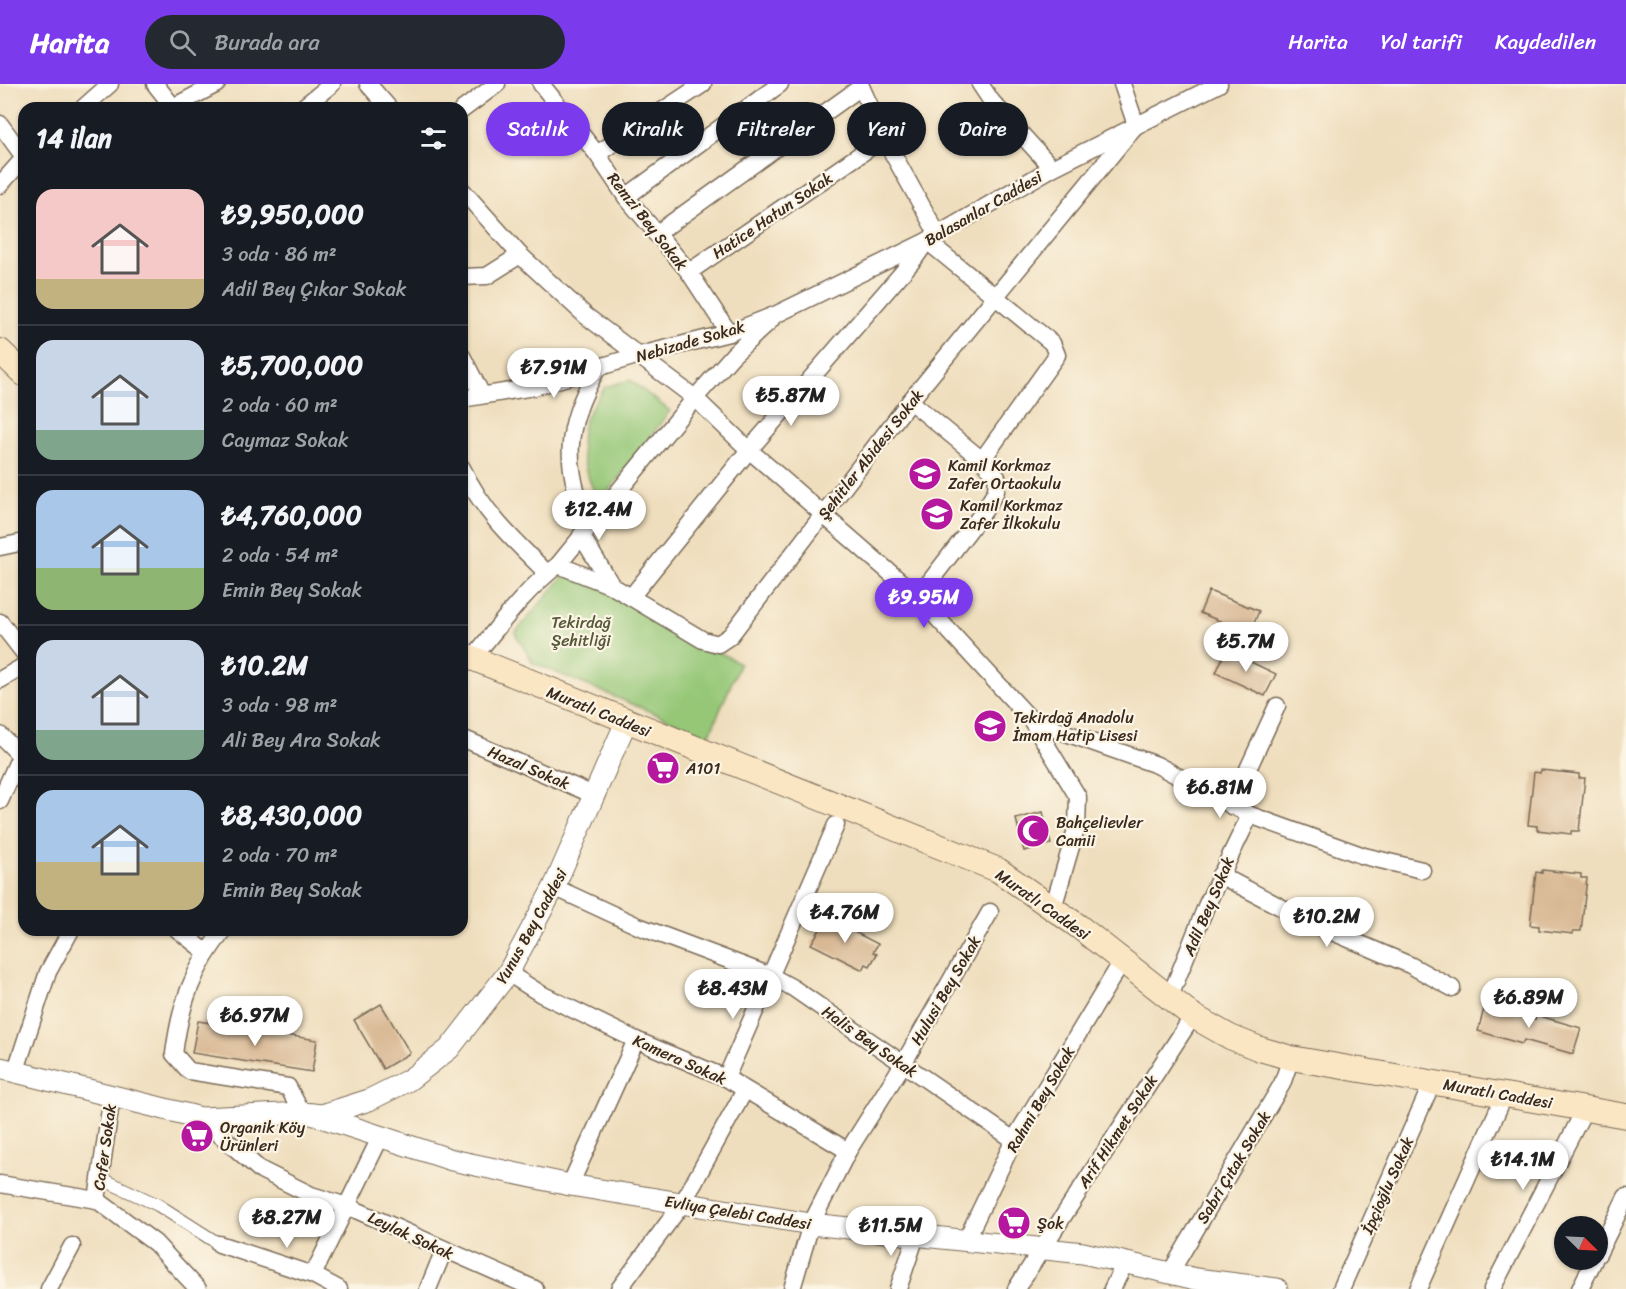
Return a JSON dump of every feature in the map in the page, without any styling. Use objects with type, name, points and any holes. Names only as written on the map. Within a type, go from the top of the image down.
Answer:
[{"type":"main road","points":[[1,353],[18,369]]},
{"type":"main road","name":"Muratlı Caddesi","points":[[468,657],[998,870],[1053,908],[1121,963],[1193,1016],[1230,1037],[1260,1049],[1291,1058],[1626,1116]]},
{"type":"street","points":[[155,84],[169,102]]},
{"type":"street","points":[[183,102],[218,84]]},
{"type":"street","points":[[310,102],[332,84]]},
{"type":"street","points":[[368,84],[384,102]]},
{"type":"street","points":[[468,106],[497,84]]},
{"type":"street","name":"Remzi Bey Sokak","points":[[541,84],[597,154],[626,197],[689,272],[729,333]]},
{"type":"street","points":[[597,154],[703,84]]},
{"type":"street","points":[[626,197],[780,84]]},
{"type":"street","points":[[980,84],[992,102],[1052,168]]},
{"type":"street","points":[[1122,84],[1136,126]]},
{"type":"street","name":"Balasanlar Caddesi","points":[[777,314],[932,238],[1052,168],[1219,84]]},
{"type":"street","points":[[90,102],[109,85]]},
{"type":"street","points":[[656,234],[860,85],[868,102]]},
{"type":"street","points":[[0,124],[18,150]]},
{"type":"street","name":"Şehitler Abidesi Sokak","points":[[552,569],[612,586],[703,640],[718,644],[730,636],[910,401],[1136,126]]},
{"type":"street","name":"Hatice Hatun Sokak","points":[[689,272],[858,156]]},
{"type":"street","points":[[893,156],[932,238],[994,297],[1052,343],[1057,356],[982,460]]},
{"type":"street","points":[[0,185],[18,165]]},
{"type":"street","points":[[468,197],[520,255],[586,316],[636,356],[695,398],[749,450],[918,597],[1032,721],[1078,796],[1077,826],[1053,908]]},
{"type":"street","points":[[631,597],[749,450],[932,238]]},
{"type":"street","points":[[468,277],[487,276],[520,255]]},
{"type":"street","points":[[468,656],[552,569],[695,398],[734,355],[777,314]]},
{"type":"street","name":"Nebizade Sokak","points":[[468,398],[534,387],[636,356],[729,333],[777,314]]},
{"type":"street","points":[[468,368],[482,395]]},
{"type":"street","points":[[597,369],[583,394],[572,428],[569,454],[585,531],[612,586]]},
{"type":"street","points":[[910,401],[982,460],[997,477],[996,491],[984,511],[918,597]]},
{"type":"street","points":[[468,481],[475,496],[496,522],[552,569]]},
{"type":"street","points":[[0,547],[18,543]]},
{"type":"street","points":[[0,622],[18,645]]},
{"type":"street","points":[[0,680],[18,670]]},
{"type":"street","points":[[1231,806],[1277,706]]},
{"type":"street","points":[[1032,721],[1157,765],[1250,814],[1364,856],[1422,870]]},
{"type":"street","name":"Yunus Bey Caddesi","points":[[8,1071],[201,1118],[307,1113],[321,1115],[369,1100],[409,1080],[449,1049],[508,973],[554,888],[596,796],[626,722]]},
{"type":"street","points":[[0,735],[18,754]]},
{"type":"street","name":"Hazal Sokak","points":[[468,741],[596,796]]},
{"type":"street","points":[[0,801],[18,766]]},
{"type":"street","name":"Adil Bey Sokak","points":[[1169,999],[1220,875],[1250,814]]},
{"type":"street","points":[[726,1078],[836,825]]},
{"type":"street","points":[[1220,875],[1309,922],[1410,965],[1452,988]]},
{"type":"street","name":"Halis Bey Sokak","points":[[554,888],[638,926],[771,976],[793,988],[1014,1140]]},
{"type":"street","name":"Hulusi Bey Sokak","points":[[792,1289],[811,1224],[848,1151],[903,1064],[990,912]]},
{"type":"street","points":[[8,1071],[48,972],[68,936]]},
{"type":"street","points":[[186,936],[206,952]]},
{"type":"street","points":[[219,936],[206,952],[189,983],[177,1027],[174,1054],[189,1071],[288,1087],[307,1113]]},
{"type":"street","name":"Rahmi Bey Sokak","points":[[966,1240],[1014,1140],[1121,963]]},
{"type":"street","name":"Kamera Sokak","points":[[508,973],[541,994],[636,1040],[726,1078],[848,1151]]},
{"type":"street","name":"Arif Hikmet Sokak","points":[[1016,1289],[1193,1016]]},
{"type":"street","points":[[570,1185],[636,1040]]},
{"type":"street","name":"Sabri Çıtak Sokak","points":[[1170,1273],[1282,1084],[1291,1058]]},
{"type":"street","name":"İpçioğlu Sokak","points":[[1341,1289],[1433,1081]]},
{"type":"street","points":[[619,1289],[682,1204],[744,1090]]},
{"type":"street","points":[[1418,1289],[1505,1094]]},
{"type":"street","name":"Cafer Sokak","points":[[97,1200],[112,1095]]},
{"type":"street","points":[[1492,1289],[1585,1109]]},
{"type":"street","name":"Evliya Çelebi Caddesi","points":[[307,1113],[452,1160],[570,1185],[811,1224],[1041,1248],[1126,1262],[1170,1273],[1194,1284],[1277,1289]]},
{"type":"street","name":"Leylak Sokak","points":[[201,1118],[259,1168],[310,1195],[347,1206],[444,1250],[493,1281],[535,1289]]},
{"type":"street","points":[[313,1275],[380,1138]]},
{"type":"street","points":[[100,1178],[158,1205],[219,1244],[313,1275],[339,1289]]},
{"type":"street","points":[[0,1184],[97,1200],[155,1243],[198,1289]]},
{"type":"street","points":[[1608,1234],[1626,1197]]},
{"type":"street","points":[[898,1289],[916,1236]]},
{"type":"street","points":[[49,1289],[72,1246]]},
{"type":"street","points":[[428,1289],[444,1250]]},
{"type":"street","points":[[1112,1289],[1126,1262]]},
{"type":"street","points":[[1580,1289],[1589,1270]]},
{"type":"green space","points":[[630,380],[670,411],[600,502],[584,462],[582,430],[589,412],[605,387]]},
{"type":"green space","name":"Tekirdağ Şehitliği","points":[[566,573],[593,582],[665,625],[740,663],[709,736],[533,663],[515,633]]},
{"type":"building","points":[[1209,591],[1259,611],[1250,633],[1200,613]]},
{"type":"building","points":[[1226,650],[1276,674],[1265,696],[1216,673]]},
{"type":"building","points":[[1541,770],[1579,774],[1579,778],[1585,778],[1579,831],[1571,831],[1571,834],[1537,830],[1537,826],[1528,825],[1534,772],[1540,773]]},
{"type":"building","name":"Bahçelievler Camii","points":[[1043,812],[1051,844],[1024,851],[1016,819]]},
{"type":"building","points":[[1542,870],[1581,874],[1581,878],[1587,878],[1581,931],[1573,931],[1573,934],[1539,930],[1539,926],[1530,925],[1536,872],[1542,873]]},
{"type":"building","points":[[827,918],[878,944],[873,952],[877,954],[870,966],[866,964],[863,970],[811,944]]},
{"type":"building","points":[[381,1004],[410,1053],[383,1069],[354,1020]]},
{"type":"building","points":[[1485,1005],[1535,1019],[1536,1015],[1581,1028],[1573,1054],[1524,1040],[1522,1044],[1478,1031]]},
{"type":"building","points":[[198,1021],[317,1040],[312,1072],[192,1053]]},
{"type":"place","name":"Kamil Korkmaz Zafer Ortaokulu","points":[[925,474]]},
{"type":"place","name":"Kamil Korkmaz Zafer İlkokulu","points":[[937,514]]},
{"type":"place","name":"Tekirdağ Anadolu İmam Hatip Lisesi","points":[[990,726]]},
{"type":"place","name":"A101","points":[[663,768]]},
{"type":"place","name":"Bahçelievler Camii","points":[[1033,831]]},
{"type":"place","name":"Organik Köy Ürünleri","points":[[197,1136]]},
{"type":"place","name":"Şok","points":[[1014,1223]]}]
